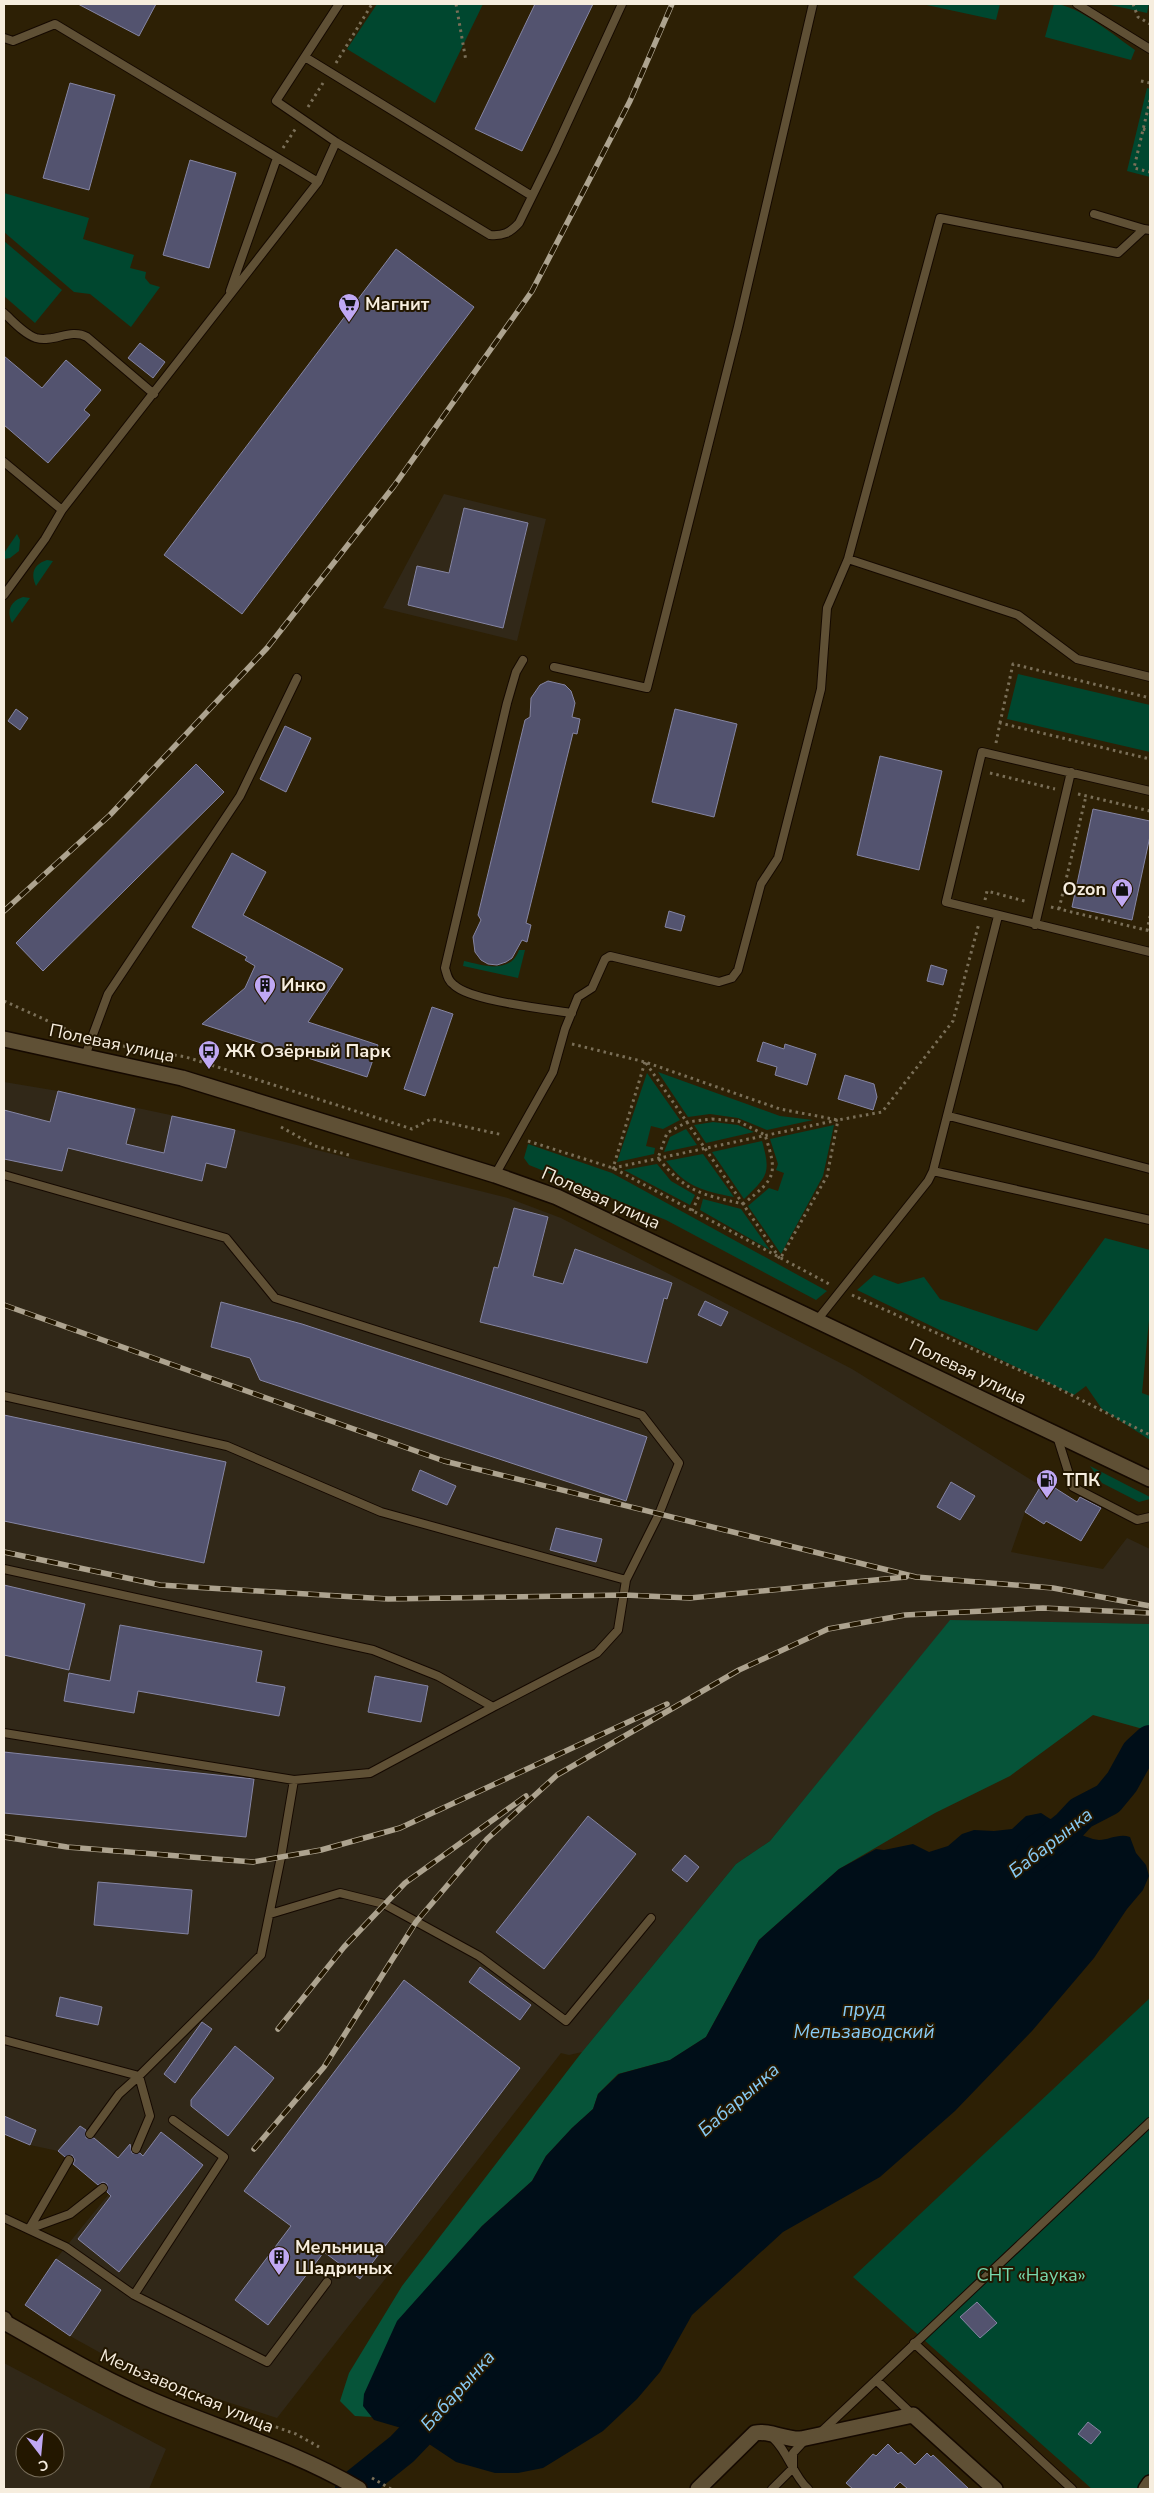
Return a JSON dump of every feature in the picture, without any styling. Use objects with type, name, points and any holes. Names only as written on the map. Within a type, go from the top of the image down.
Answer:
[{"type":"street","name":"Полевая улица","points":[[4,1039],[182,1078],[495,1175],[557,1197],[1150,1479]]},
{"type":"street","name":"Мельзаводская улица","points":[[4,2319],[6,2323],[110,2381],[153,2401],[327,2470],[359,2489]]},
{"type":"street","points":[[698,2489],[755,2433],[768,2433],[790,2440],[913,2415],[994,2489]]},
{"type":"street","points":[[1146,2489],[1150,2483]]},
{"type":"lane","points":[[339,4],[276,102],[336,142],[490,235],[501,236],[511,232],[518,223],[622,4]]},
{"type":"lane","points":[[554,667],[647,688],[738,326],[813,4]]},
{"type":"lane","points":[[1076,4],[1150,46]]},
{"type":"lane","points":[[4,38],[13,41],[55,24],[318,182]]},
{"type":"lane","points":[[305,57],[532,196]]},
{"type":"lane","points":[[4,595],[45,540],[62,510],[318,182],[336,142]]},
{"type":"lane","points":[[228,297],[277,158]]},
{"type":"lane","points":[[1094,214],[1147,229]]},
{"type":"lane","points":[[495,1175],[553,1072],[578,997],[592,988],[605,959],[610,956],[718,982],[732,978],[738,970],[762,884],[778,858],[821,689],[827,608],[848,559],[940,218],[1118,253],[1147,229]]},
{"type":"lane","points":[[4,313],[37,338],[80,334],[154,394]]},
{"type":"lane","points":[[4,462],[62,510]]},
{"type":"lane","points":[[848,559],[1018,615],[1077,659],[1150,676]]},
{"type":"lane","points":[[523,660],[516,672],[506,703],[445,968],[449,980],[456,987],[490,1000],[572,1013]]},
{"type":"lane","points":[[85,1056],[108,994],[240,796],[297,678]]},
{"type":"lane","points":[[1150,791],[982,752],[946,902],[1150,952]]},
{"type":"lane","points":[[1035,925],[1071,772]]},
{"type":"lane","points":[[818,1320],[928,1181],[933,1171],[949,1116],[998,916]]},
{"type":"lane","points":[[949,1116],[1150,1169]]},
{"type":"lane","points":[[933,1171],[1150,1220]]},
{"type":"lane","points":[[4,1175],[226,1238],[275,1298],[642,1415],[679,1463],[659,1514],[626,1580],[618,1630],[597,1653],[370,1773],[294,1780],[4,1733]]},
{"type":"lane","points":[[4,1396],[227,1446],[382,1512],[626,1580]]},
{"type":"lane","points":[[1057,1434],[1073,1487],[1137,1520],[1150,1517]]},
{"type":"lane","points":[[4,1570],[373,1650],[438,1676],[493,1707]]},
{"type":"lane","points":[[90,2134],[119,2094],[261,1955],[294,1780]]},
{"type":"lane","points":[[270,1914],[340,1893],[384,1904],[479,1956],[566,2022],[651,1918]]},
{"type":"lane","points":[[4,2040],[139,2076]]},
{"type":"lane","points":[[136,2149],[150,2116],[139,2076]]},
{"type":"lane","points":[[134,2295],[224,2157],[173,2120]]},
{"type":"lane","points":[[772,2489],[792,2468],[793,2453],[802,2443],[814,2436],[876,2380],[1150,2122]]},
{"type":"lane","points":[[29,2229],[69,2160]]},
{"type":"lane","points":[[29,2229],[70,2214],[103,2188]]},
{"type":"lane","points":[[4,2218],[66,2246],[134,2295],[267,2362],[327,2282]]},
{"type":"lane","points":[[914,2343],[1072,2489]]},
{"type":"lane","points":[[876,2380],[913,2415]]},
{"type":"lane","points":[[768,2433],[780,2444],[800,2482],[808,2489]]},
{"type":"path","points":[[456,4],[466,61]]},
{"type":"path","points":[[1133,4],[1138,17],[1150,24]]},
{"type":"path","points":[[1141,81],[1150,83]]},
{"type":"path","points":[[1150,100],[1134,168],[1150,172]]},
{"type":"path","points":[[1143,129],[1150,131]]},
{"type":"path","points":[[990,773],[1012,664],[1150,698]]},
{"type":"path","points":[[1000,723],[1150,759]]},
{"type":"path","points":[[1059,909],[1086,796]]},
{"type":"path","points":[[645,1062],[613,1168],[882,1112],[953,1021],[987,891],[1149,931],[1150,916]]},
{"type":"path","points":[[562,1042],[645,1062],[780,1109],[838,1120]]},
{"type":"path","points":[[645,1062],[780,1259],[827,1176],[838,1120]]},
{"type":"path","points":[[658,1158],[667,1133],[687,1122],[712,1119],[738,1121],[765,1135],[774,1164],[766,1186],[744,1204]]},
{"type":"path","points":[[658,1158],[675,1179],[700,1194],[744,1204]]},
{"type":"path","points":[[692,1211],[700,1194]]},
{"type":"path","points":[[233,2412],[296,2434],[322,2449]]},
{"type":"shaded area","points":[[444,494],[546,519],[517,641],[383,608]]},
{"type":"shaded area","points":[[4,1082],[58,1091],[217,1125],[508,1198],[561,1218],[852,1369],[1041,1486],[1025,1512],[1011,1552],[1103,1569],[1127,1538],[1150,1549],[1150,1624],[950,1621],[770,1841],[736,1864],[582,2052],[569,2055],[561,2053],[277,2418],[135,2372],[70,2336],[25,2305],[56,2259],[109,2194],[58,2151],[30,2145],[36,2129],[4,2116]]},
{"type":"shaded area","points":[[4,2363],[166,2449],[149,2489],[4,2489]]},
{"type":"green space","points":[[377,4],[483,4],[435,103],[347,49]]},
{"type":"green space","points":[[922,4],[1000,4],[996,20]]},
{"type":"green space","points":[[1054,4],[1063,5],[1085,15],[1135,50],[1131,60],[1045,37]]},
{"type":"green space","points":[[1106,4],[1149,4],[1147,13]]},
{"type":"green space","points":[[1147,88],[1150,89],[1150,177],[1127,171]]},
{"type":"green space","points":[[4,193],[89,218],[83,239],[134,255],[130,268],[146,272],[145,278],[150,284],[160,287],[131,327],[90,294],[74,292],[4,232]]},
{"type":"green space","points":[[4,241],[62,290],[35,323],[4,296]]},
{"type":"green space","points":[[17,534],[20,540],[19,551],[10,558],[4,559],[4,553]]},
{"type":"green space","points":[[47,560],[53,561],[36,586],[33,577],[34,570],[39,564]]},
{"type":"green space","points":[[23,597],[30,598],[12,623],[9,614],[11,607],[15,601]]},
{"type":"green space","points":[[1018,674],[1150,705],[1150,752],[1007,719]]},
{"type":"green space","points":[[519,950],[525,950],[518,978],[463,966],[464,961],[487,966],[503,966],[515,958]]},
{"type":"green space","points":[[658,1072],[780,1116],[813,1120],[767,1130],[738,1118],[710,1114],[688,1117]]},
{"type":"green space","points":[[647,1073],[680,1120],[663,1129],[651,1126],[646,1146],[655,1148],[654,1154],[617,1162]]},
{"type":"green space","points":[[713,1122],[738,1125],[754,1132],[706,1143],[694,1125]]},
{"type":"green space","points":[[834,1125],[823,1176],[781,1254],[748,1206],[769,1188],[778,1191],[784,1173],[776,1170],[778,1164],[770,1139]]},
{"type":"green space","points":[[686,1129],[697,1145],[664,1152],[670,1137]]},
{"type":"green space","points":[[762,1141],[767,1167],[763,1179],[744,1199],[712,1152]]},
{"type":"green space","points":[[528,1144],[612,1173],[827,1291],[816,1300],[666,1220],[529,1165],[524,1158]]},
{"type":"green space","points":[[703,1154],[734,1197],[713,1193],[688,1182],[673,1170],[666,1161]]},
{"type":"green space","points":[[657,1164],[671,1181],[695,1195],[690,1205],[624,1170]]},
{"type":"green space","points":[[703,1199],[741,1209],[770,1250],[700,1210]]},
{"type":"green space","points":[[1105,1238],[1150,1250],[1150,1310],[1142,1393],[1150,1396],[1150,1440],[1102,1409],[1086,1386],[1074,1395],[857,1290],[874,1275],[898,1284],[924,1277],[940,1299],[1037,1331]]},
{"type":"green space","points":[[1090,1466],[1150,1497],[1150,1499],[1139,1502],[1102,1483]]},
{"type":"green space","points":[[950,1620],[1150,1624],[1150,1731],[1093,1715],[1010,1776],[935,1813],[839,1869],[759,1940],[706,2037],[670,2060],[618,2074],[598,2094],[593,2109],[546,2156],[532,2181],[482,2226],[398,2321],[372,2417],[355,2416],[340,2401],[349,2373],[402,2286],[582,2052],[736,1864],[770,1841]]},
{"type":"green space","name":"СНТ «Наука»","points":[[1150,1998],[1150,2489],[1092,2489],[853,2277]]},
{"type":"water","name":"пруд Мельзаводский","points":[[1041,1813],[1069,1829],[1093,1839],[1103,1840],[1118,1836],[1130,1837],[1136,1853],[1146,1865],[1149,1876],[1143,1890],[1127,1909],[1094,1958],[1032,2031],[955,2111],[880,2177],[783,2232],[692,2315],[660,2372],[637,2399],[603,2431],[543,2468],[518,2473],[495,2473],[456,2462],[408,2430],[374,2420],[363,2406],[364,2394],[397,2321],[482,2226],[532,2181],[546,2156],[593,2109],[598,2094],[619,2074],[670,2060],[706,2037],[759,1940],[839,1869],[876,1849],[884,1850],[913,1844],[929,1852],[948,1846],[962,1834],[974,1830],[994,1831],[1012,1829],[1026,1816]]},
{"type":"building","points":[[78,4],[156,4],[139,36]]},
{"type":"building","points":[[535,4],[593,4],[522,151],[475,129]]},
{"type":"building","points":[[70,83],[115,95],[89,190],[43,178]]},
{"type":"building","points":[[190,160],[236,173],[209,268],[163,255]]},
{"type":"building","points":[[396,249],[474,307],[242,614],[164,555]]},
{"type":"building","points":[[140,343],[165,362],[153,378],[128,358]]},
{"type":"building","points":[[4,356],[42,388],[66,360],[101,390],[84,410],[90,415],[48,463],[4,425]]},
{"type":"building","points":[[464,508],[528,523],[503,628],[408,605],[417,566],[449,573]]},
{"type":"building","points":[[548,681],[565,685],[571,691],[575,703],[572,717],[580,719],[577,734],[573,733],[526,923],[531,925],[527,942],[522,940],[512,958],[506,962],[497,965],[488,964],[481,960],[475,952],[473,937],[481,920],[478,915],[525,720],[530,717],[531,698],[540,685]]},
{"type":"building","points":[[16,709],[28,718],[20,730],[8,721]]},
{"type":"building","points":[[675,709],[737,724],[714,817],[652,802]]},
{"type":"building","points":[[285,726],[311,738],[286,792],[260,779]]},
{"type":"building","points":[[880,756],[942,771],[919,870],[857,855]]},
{"type":"building","points":[[196,764],[224,792],[43,971],[16,943]]},
{"type":"building","points":[[1093,809],[1150,821],[1150,836],[1132,920],[1072,907]]},
{"type":"building","name":"Инко","points":[[232,853],[266,872],[243,915],[343,969],[308,1022],[378,1045],[367,1077],[202,1024],[245,988],[255,966],[245,960],[247,957],[192,927]]},
{"type":"building","points":[[669,911],[685,916],[681,931],[665,927]]},
{"type":"building","points":[[931,965],[947,970],[943,985],[927,981]]},
{"type":"building","points":[[432,1007],[453,1014],[425,1096],[404,1089]]},
{"type":"building","points":[[763,1042],[784,1049],[785,1044],[816,1054],[807,1085],[775,1075],[777,1067],[757,1061]]},
{"type":"building","points":[[845,1075],[874,1084],[877,1097],[873,1110],[838,1099]]},
{"type":"building","points":[[58,1091],[135,1109],[126,1144],[164,1153],[172,1116],[235,1130],[226,1168],[206,1163],[202,1181],[68,1148],[62,1171],[4,1159],[4,1110],[50,1122]]},
{"type":"building","points":[[514,1208],[548,1217],[533,1276],[563,1284],[575,1249],[672,1283],[667,1299],[664,1298],[647,1363],[480,1322],[494,1267],[498,1268]]},
{"type":"building","points":[[705,1301],[728,1312],[721,1326],[698,1315]]},
{"type":"building","points":[[221,1302],[302,1324],[647,1437],[626,1501],[260,1380],[250,1358],[211,1347]]},
{"type":"building","points":[[4,1415],[226,1462],[204,1563],[4,1521]]},
{"type":"building","points":[[420,1470],[456,1486],[447,1505],[412,1490]]},
{"type":"building","points":[[1044,1481],[1077,1502],[1080,1497],[1101,1508],[1081,1541],[1046,1521],[1044,1524],[1025,1512]]},
{"type":"building","points":[[951,1482],[975,1496],[960,1520],[937,1507]]},
{"type":"building","points":[[556,1528],[602,1539],[596,1562],[550,1550]]},
{"type":"building","points":[[4,1585],[85,1604],[69,1670],[4,1655]]},
{"type":"building","points":[[120,1625],[262,1651],[256,1682],[285,1687],[279,1716],[138,1691],[134,1713],[64,1701],[69,1673],[110,1681]]},
{"type":"building","points":[[375,1676],[428,1686],[421,1722],[368,1712]]},
{"type":"building","points":[[4,1752],[254,1779],[246,1837],[4,1813]]},
{"type":"building","points":[[588,1816],[636,1854],[544,1969],[496,1932]]},
{"type":"building","points":[[685,1855],[699,1867],[687,1882],[672,1870]]},
{"type":"building","points":[[98,1882],[192,1890],[188,1934],[94,1925]]},
{"type":"building","points":[[480,1967],[531,2005],[520,2020],[469,1982]]},
{"type":"building","points":[[404,1980],[520,2068],[360,2279],[324,2252],[268,2325],[235,2300],[291,2226],[244,2191]]},
{"type":"building","points":[[60,1997],[102,2007],[98,2025],[56,2016]]},
{"type":"building","points":[[202,2022],[212,2029],[175,2083],[164,2074]]},
{"type":"building","points":[[235,2046],[274,2078],[228,2136],[191,2106],[191,2100]]},
{"type":"building","points":[[4,2116],[36,2130],[30,2145],[4,2134]]},
{"type":"building","points":[[80,2126],[86,2130],[86,2138],[94,2138],[118,2158],[130,2144],[132,2153],[140,2153],[143,2156],[161,2132],[203,2165],[119,2272],[78,2239],[111,2196],[107,2192],[107,2184],[103,2182],[98,2185],[73,2164],[75,2160],[72,2155],[65,2157],[58,2151]]},
{"type":"building","points":[[56,2259],[101,2290],[70,2336],[25,2305]]},
{"type":"building","points":[[977,2302],[997,2323],[980,2338],[960,2317]]},
{"type":"building","points":[[1088,2422],[1101,2432],[1091,2444],[1078,2434]]},
{"type":"building","points":[[888,2444],[898,2454],[901,2452],[915,2465],[927,2453],[931,2457],[933,2455],[969,2489],[908,2489],[900,2482],[893,2489],[853,2489],[846,2483],[873,2454],[876,2456]]},
{"type":"waterway","name":"Бабарынка","points":[[1032,1856],[1068,1827],[1081,1813],[1108,1799],[1122,1782],[1138,1753],[1150,1742]]},
{"type":"waterway","name":"Бабарынка","points":[[352,2489],[402,2449],[447,2402]]},
{"type":"railway","points":[[4,911],[110,815],[267,648],[394,486],[532,291],[630,101],[672,4]]},
{"type":"railway","points":[[4,1305],[444,1461],[916,1577],[1053,1588],[1150,1606]]},
{"type":"railway","points":[[4,1552],[160,1585],[388,1599],[625,1595],[690,1598],[906,1577]]},
{"type":"railway","points":[[254,2149],[324,2067],[416,1922],[487,1839],[557,1775],[739,1670],[828,1629],[905,1615],[1043,1608],[1150,1613]]},
{"type":"railway","points":[[4,1837],[67,1847],[253,1862],[321,1850],[400,1828],[667,1704]]},
{"type":"railway","points":[[278,2029],[344,1947],[405,1883],[526,1796]]},
{"type":"place","name":"Магнит","points":[[349,323]]},
{"type":"place","name":"Ozon","points":[[1122,908]]},
{"type":"place","name":"Инко","points":[[265,1004]]},
{"type":"place","name":"ЖК Озёрный Парк","points":[[209,1070]]},
{"type":"place","name":"ТПК","points":[[1047,1499]]},
{"type":"place","name":"Мельница Шадриных","points":[[279,2276]]}]
